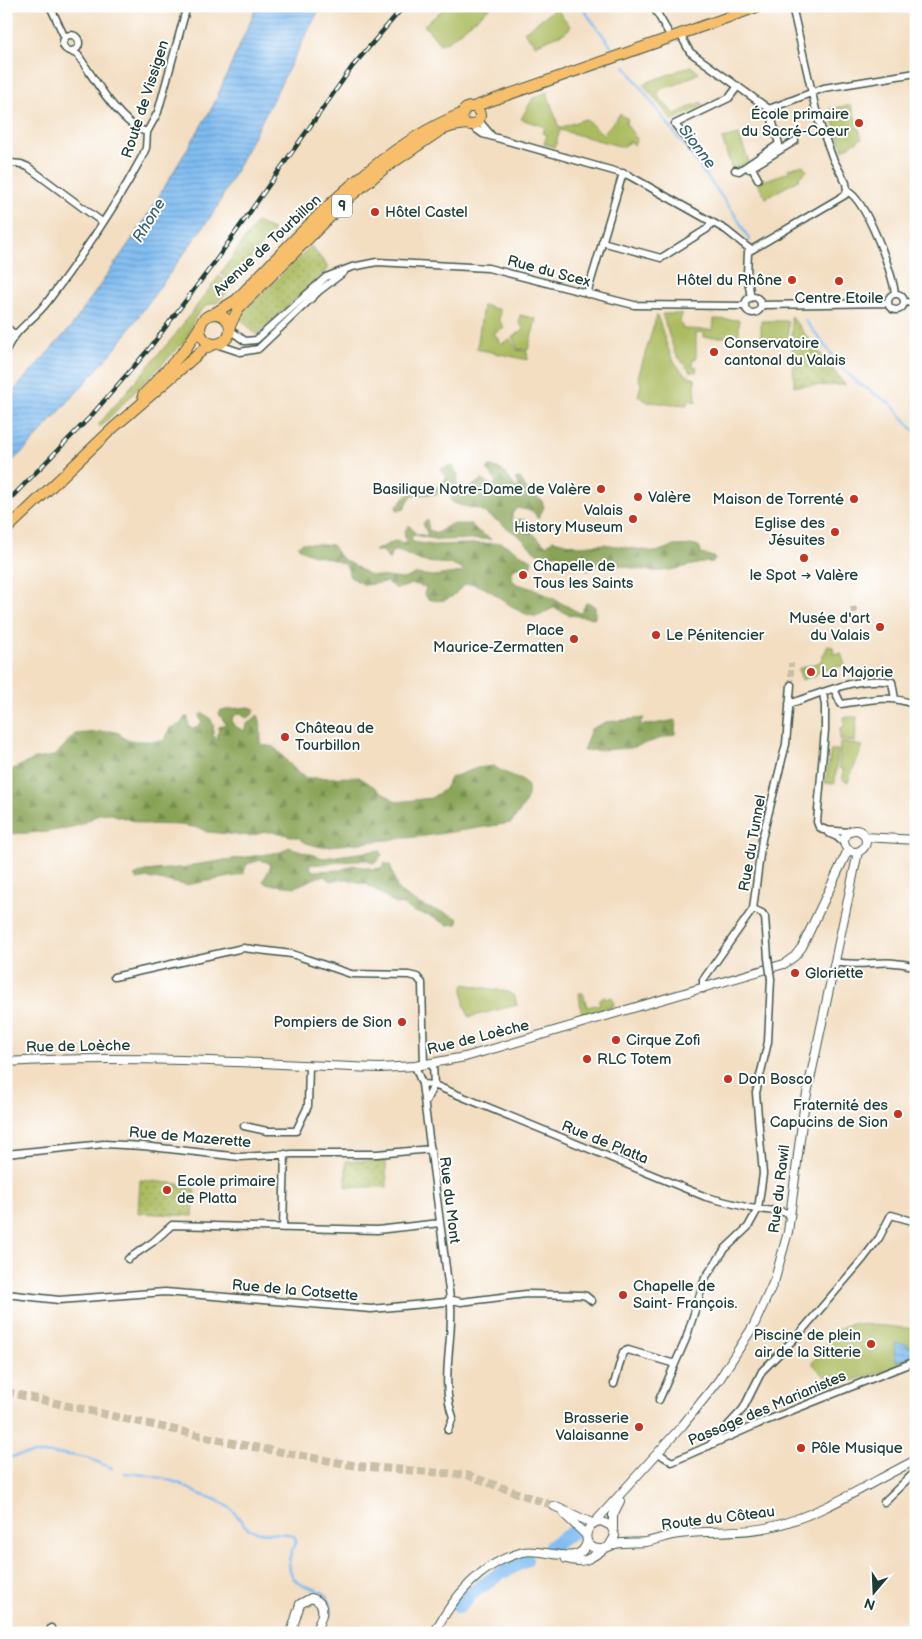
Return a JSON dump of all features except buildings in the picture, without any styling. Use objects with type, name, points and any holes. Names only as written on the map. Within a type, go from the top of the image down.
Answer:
[{"type":"main road","name":"Avenue de Tourbillon","points":[[213,314],[236,300],[355,183],[424,133],[468,108],[760,6]]},
{"type":"main road","name":"Avenue de Tourbillon","points":[[230,328],[238,309],[372,178],[441,130],[474,122],[492,107],[518,92]]},
{"type":"main road","points":[[463,112],[462,119],[474,122],[478,110],[473,107]]},
{"type":"main road","points":[[6,530],[112,429],[204,349],[225,340],[230,328],[223,316],[213,314],[204,318],[185,350],[112,429]]},
{"type":"main road","points":[[201,325],[202,336],[215,344]]},
{"type":"street","points":[[50,6],[65,38],[64,47],[78,55],[122,114],[138,129],[146,132]]},
{"type":"street","name":"Route de Vissigen","points":[[6,350],[14,334],[39,313],[78,259],[142,157],[146,148],[146,132],[158,112],[187,6]]},
{"type":"street","points":[[653,6],[690,52],[769,109],[781,146]]},
{"type":"street","points":[[751,298],[746,262],[751,250],[841,198],[847,191],[846,184],[822,131],[792,6]]},
{"type":"street","points":[[65,38],[73,35],[79,41],[79,46],[72,52]]},
{"type":"street","points":[[769,109],[824,88],[916,73]]},
{"type":"street","points":[[692,147],[675,124],[729,98],[738,86]]},
{"type":"street","points":[[474,122],[481,134],[623,174],[712,222],[732,234],[751,250]]},
{"type":"street","points":[[781,146],[752,168],[737,173],[781,146],[795,141]]},
{"type":"street","points":[[10,163],[28,167],[102,222]]},
{"type":"street","points":[[752,168],[758,179]]},
{"type":"street","points":[[587,294],[623,174]]},
{"type":"street","points":[[847,191],[852,193],[870,224],[890,270],[895,294]]},
{"type":"street","points":[[602,242],[661,258],[707,229],[712,222]]},
{"type":"street","name":"Rue du Scex","points":[[230,328],[245,342],[256,340],[322,280],[346,269],[386,261],[471,266],[507,272],[620,303],[644,306],[745,306],[747,311],[754,313],[759,311],[761,305],[888,303]]},
{"type":"street","name":"Rue du Scex","points":[[215,344],[240,352],[258,349],[319,291],[346,269]]},
{"type":"street","points":[[895,294],[902,296],[904,302],[902,307],[896,310],[891,308],[888,303],[890,296],[895,294]]},
{"type":"street","points":[[745,306],[746,302],[751,298],[758,299],[761,305]]},
{"type":"street","points":[[904,302],[916,303]]},
{"type":"street","points":[[6,327],[14,334]]},
{"type":"street","points":[[789,704],[844,685],[880,680],[892,682],[896,699]]},
{"type":"street","name":"Rue du Tunnel","points":[[703,989],[704,980],[753,909],[762,839],[786,744],[791,685]]},
{"type":"street","points":[[834,689],[841,704],[877,699],[896,699],[912,704]]},
{"type":"street","points":[[822,693],[826,705],[826,730],[817,822],[819,827],[826,830]]},
{"type":"street","points":[[866,837],[866,844],[858,852],[846,847],[833,834],[817,830],[849,832],[857,830],[866,837],[916,840]]},
{"type":"street","points":[[846,847],[845,838],[849,832]]},
{"type":"street","name":"Rue de Loèche","points":[[6,1062],[63,1059],[137,1059],[380,1068],[433,1064],[481,1053],[775,968],[795,956],[802,947],[846,847]]},
{"type":"street","name":"Rue du Rawil","points":[[594,1522],[629,1487],[719,1380],[754,1325],[779,1266],[791,1213],[804,1108],[858,852]]},
{"type":"street","points":[[659,1400],[686,1340],[705,1278],[725,1249],[748,1227],[758,1209],[763,1174],[756,1093],[768,1042],[771,980],[765,917],[762,913],[753,909]]},
{"type":"street","points":[[114,977],[182,963],[237,948],[292,954],[351,974],[388,973],[415,976],[422,983],[424,1065]]},
{"type":"street","points":[[835,962],[845,964],[895,961],[916,967]]},
{"type":"street","points":[[425,1104],[434,1085],[433,1064]]},
{"type":"street","points":[[244,1126],[267,1131],[296,1131],[308,1106],[309,1065]]},
{"type":"street","name":"Rue du Mont","points":[[415,1066],[422,1084],[425,1104],[452,1330],[448,1363],[448,1400],[454,1417],[448,1430]]},
{"type":"street","name":"Rue de Platta","points":[[422,1084],[434,1085],[706,1197],[726,1203],[791,1213]]},
{"type":"street","name":"Rue de Mazerette","points":[[6,1154],[79,1146],[122,1144],[235,1156],[377,1154],[431,1149]]},
{"type":"street","points":[[283,1228],[285,1154]]},
{"type":"street","points":[[709,1446],[743,1409],[762,1371],[799,1334],[863,1259],[891,1215],[916,1222]]},
{"type":"street","points":[[128,1258],[153,1242],[172,1225],[377,1230],[440,1223]]},
{"type":"street","name":"Rue de la Cotsette","points":[[6,1294],[59,1300],[171,1292],[371,1309],[417,1306],[446,1302],[449,1299],[462,1302],[526,1294],[581,1295],[586,1296],[592,1301]]},
{"type":"street","points":[[614,1384],[623,1352],[628,1350],[675,1364]]},
{"type":"street","name":"Passage des Marianistes","points":[[658,1454],[672,1462],[916,1361]]},
{"type":"street","name":"Route du Côteau","points":[[606,1548],[629,1542],[645,1542],[680,1534],[748,1531],[779,1525],[811,1513],[916,1460]]},
{"type":"street","points":[[884,1502],[916,1471]]},
{"type":"street","name":"Rue du Rawil","points":[[614,1530],[615,1510],[629,1487]]},
{"type":"street","points":[[606,1548],[595,1548],[556,1507],[594,1522],[606,1522],[629,1542]]},
{"type":"street","points":[[434,1633],[455,1597],[480,1574],[520,1553],[548,1552],[568,1557],[577,1556],[584,1550],[588,1528],[594,1522]]},
{"type":"street","points":[[548,1552],[573,1560],[583,1561],[593,1558],[614,1540],[614,1530]]},
{"type":"street","points":[[291,1633],[300,1604],[311,1598],[319,1602],[323,1610],[322,1619],[314,1633]]},
{"type":"green space","points":[[492,6],[447,42],[440,44],[424,25],[446,7]]},
{"type":"green space","points":[[556,8],[571,27],[564,33],[535,45],[524,32]]},
{"type":"green space","points":[[691,66],[699,73],[673,86],[662,88],[657,95],[674,114],[701,102],[704,106],[672,120],[643,84]]},
{"type":"green space","points":[[547,92],[559,128],[585,119],[603,134],[620,114],[628,119],[626,124],[637,139],[634,145],[631,141],[623,147],[560,130],[555,147],[544,144],[547,135],[543,133],[545,127],[521,119],[533,98]]},
{"type":"green space","points":[[851,105],[862,138],[843,150],[830,109]]},
{"type":"green space","points":[[739,135],[749,162],[732,170],[722,139]]},
{"type":"green space","points":[[803,165],[807,171],[799,177],[800,179],[766,198],[757,183],[789,172],[788,169]]},
{"type":"green space","points":[[257,222],[274,231],[232,280],[220,274]]},
{"type":"green space","points":[[311,246],[329,268],[256,335],[239,317]]},
{"type":"green space","points":[[219,276],[234,285],[218,302],[208,305],[199,312],[194,319],[186,340],[100,427],[98,425],[175,335]]},
{"type":"green space","points":[[483,305],[500,310],[499,320],[504,327],[494,333],[501,344],[510,339],[517,350],[527,352],[528,360],[477,349]]},
{"type":"green space","points":[[662,314],[682,314],[680,322],[683,329],[713,330],[714,319],[739,320],[739,337],[704,337],[704,332],[696,333],[696,359],[693,359],[692,366],[697,367],[696,372],[690,371],[675,353]]},
{"type":"green space","points":[[520,315],[536,319],[528,350],[518,349],[512,337],[524,330],[519,322]]},
{"type":"green space","points":[[657,315],[674,361],[686,375],[695,379],[696,402],[689,400],[687,405],[648,402],[638,396],[641,384],[638,377]]},
{"type":"green space","points":[[791,316],[845,385],[794,386]]},
{"type":"green space","points":[[761,321],[788,321],[788,339],[761,338]]},
{"type":"green space","points":[[452,465],[458,475],[457,487],[461,489],[468,489],[482,480],[494,486],[496,481],[487,469],[489,467],[502,470],[515,487],[520,487],[515,479],[520,478],[526,489],[542,501],[544,507],[538,519],[533,511],[517,508],[512,514],[512,522],[515,523],[519,519],[525,520],[533,534],[546,545],[553,540],[579,546],[604,544],[656,552],[673,546],[696,545],[700,547],[701,554],[714,557],[715,560],[713,562],[660,571],[604,564],[596,565],[587,570],[579,563],[556,553],[550,557],[540,555],[520,537],[484,512],[451,501],[451,492],[447,489],[439,494],[416,495],[410,498],[404,509],[397,510],[396,506],[410,493],[438,487],[446,478],[440,469]]},
{"type":"green space","points":[[427,520],[429,530],[437,533],[451,524],[471,524],[479,532],[491,539],[439,540],[415,535],[411,537],[413,542],[433,545],[502,543],[532,560],[530,567],[516,567],[512,571],[512,580],[517,584],[537,590],[580,613],[586,603],[590,603],[595,607],[595,618],[569,615],[555,608],[542,615],[526,614],[488,590],[472,584],[467,584],[445,600],[438,601],[428,599],[424,594],[426,587],[413,584],[397,589],[386,582],[365,585],[350,577],[347,567],[343,563],[308,553],[298,546],[302,543],[332,545],[341,558],[370,575],[403,579],[416,574],[433,576],[463,572],[464,570],[453,565],[421,561],[397,551],[392,551],[389,560],[382,551],[374,551],[395,541],[406,543],[404,532],[409,525],[416,534],[428,536],[423,523]]},
{"type":"green space","points":[[828,646],[833,647],[834,654],[841,653],[845,665],[818,672],[815,676],[802,680],[798,669],[820,662]]},
{"type":"green space","points":[[249,707],[255,709],[252,715],[246,718],[241,713],[237,714],[232,718],[233,725],[244,731],[246,725],[258,715],[262,745],[274,747],[299,774],[307,778],[359,777],[397,802],[431,798],[445,789],[450,778],[477,768],[494,766],[523,781],[527,785],[528,796],[522,809],[511,823],[425,836],[321,847],[306,843],[299,838],[276,832],[265,832],[250,836],[207,832],[199,828],[181,825],[144,824],[108,813],[99,814],[82,824],[65,829],[6,834],[6,772],[35,759],[55,756],[75,734],[111,731],[119,733],[125,739],[135,741],[164,741],[170,728],[180,725],[185,717],[188,717],[189,727],[195,728],[202,723],[199,716],[202,713],[212,722],[214,728],[213,735],[217,739],[219,727],[226,724],[219,714],[221,710]]},
{"type":"green space","points":[[844,717],[857,717],[855,742],[840,740],[840,728],[844,727]]},
{"type":"green space","points":[[644,718],[639,724],[648,725],[676,720],[675,734],[631,748],[583,751],[591,729],[606,722]]},
{"type":"green space","points":[[840,742],[863,746],[848,782],[843,780],[843,769],[839,768]]},
{"type":"green space","points":[[831,750],[838,750],[835,783],[825,783]]},
{"type":"green space","points":[[289,847],[323,858],[380,850],[382,855],[376,862],[371,863],[368,860],[308,865],[313,871],[341,870],[352,865],[375,869],[383,867],[385,863],[390,865],[398,891],[422,905],[459,919],[457,924],[448,925],[430,916],[414,912],[404,905],[396,904],[366,884],[347,879],[330,881],[324,876],[295,887],[266,884],[263,881],[271,866],[269,863],[261,860],[247,864],[243,874],[186,885],[148,878],[137,880],[134,876],[145,871],[188,867],[281,852]]},
{"type":"green space","points":[[465,984],[508,992],[515,997],[517,1005],[469,1017],[464,1004],[463,986]]},
{"type":"green space","points":[[579,993],[583,993],[587,1007],[600,1004],[599,1000],[604,996],[605,999],[612,997],[614,1006],[582,1016]]},
{"type":"green space","points":[[346,1161],[386,1161],[387,1187],[346,1187]]},
{"type":"green space","points":[[140,1180],[180,1184],[180,1187],[195,1189],[193,1216],[138,1213]]},
{"type":"green space","name":"Piscine de plein air de la Sitterie","points":[[851,1323],[916,1329],[916,1358],[885,1371],[834,1386],[812,1363],[837,1330]]},
{"type":"water","name":"Rhone","points":[[257,6],[321,6],[216,209],[115,349],[28,447],[6,466],[6,399],[71,327],[141,226],[213,106]]},
{"type":"water","points":[[895,1343],[907,1344],[908,1347],[916,1343],[916,1354],[897,1362],[894,1353]]},
{"type":"waterway","name":"Sionne","points":[[581,6],[611,46]]},
{"type":"waterway","name":"Sionne","points":[[625,66],[736,216],[750,241]]},
{"type":"waterway","name":"Sionne","points":[[805,320],[844,370],[858,383],[891,404],[916,433]]},
{"type":"waterway","points":[[6,1459],[24,1455],[60,1454],[90,1459],[112,1468]]},
{"type":"waterway","points":[[125,1473],[165,1479],[215,1499],[233,1511],[248,1528],[254,1531],[294,1536],[296,1540],[289,1563],[292,1575],[297,1582],[326,1595],[330,1603],[331,1616]]},
{"type":"waterway","points":[[550,1547],[576,1530]]},
{"type":"waterway","points":[[505,1571],[526,1560]]},
{"type":"waterway","points":[[459,1607],[469,1595],[498,1575]]},
{"type":"waterway","points":[[361,1626],[363,1629],[376,1633]]},
{"type":"tunnel","points":[[851,611],[857,609]]},
{"type":"tunnel","points":[[791,663],[791,685]]},
{"type":"tunnel","points":[[6,1392],[238,1444],[357,1466],[467,1475],[554,1506]]},
{"type":"railway","points":[[6,503],[90,417],[149,349],[214,263],[352,67],[404,6]]},
{"type":"place","name":"École primaire du Sacré-Coeur","points":[[859,123]]},
{"type":"place","name":"Hôtel Castel","points":[[375,212]]},
{"type":"place","name":"Hôtel du Rhône","points":[[792,280]]},
{"type":"place","name":"Centre Etoile","points":[[839,281]]},
{"type":"place","name":"Conservatoire cantonal du Valais","points":[[714,352]]},
{"type":"place","name":"Basilique Notre-Dame de Valère","points":[[601,489]]},
{"type":"place","name":"Valère","points":[[638,497]]},
{"type":"place","name":"Maison de Torrenté","points":[[854,499]]},
{"type":"place","name":"Valais History Museum","points":[[633,519]]},
{"type":"place","name":"Eglise des Jésuites","points":[[835,532]]},
{"type":"place","name":"le Spot → Valère","points":[[804,558]]},
{"type":"place","name":"Chapelle de Tous les Saints","points":[[523,575]]},
{"type":"place","name":"Musée d'art du Valais","points":[[880,627]]},
{"type":"place","name":"Le Pénitencier","points":[[656,635]]},
{"type":"place","name":"Place Maurice-Zermatten","points":[[574,639]]},
{"type":"place","name":"La Majorie","points":[[811,672]]},
{"type":"place","name":"Château de Tourbillon","points":[[285,737]]},
{"type":"place","name":"Gloriette","points":[[795,973]]},
{"type":"place","name":"Pompiers de Sion","points":[[402,1022]]},
{"type":"place","name":"Cirque Zofi","points":[[616,1040]]},
{"type":"place","name":"RLC Totem","points":[[587,1059]]},
{"type":"place","name":"Don Bosco","points":[[728,1079]]},
{"type":"place","name":"Fraternité des Capucins de Sion","points":[[898,1114]]},
{"type":"place","name":"Ecole primaire de Platta","points":[[167,1190]]},
{"type":"place","name":"Chapelle de Saint- François.","points":[[623,1295]]},
{"type":"place","name":"Piscine de plein air de la Sitterie","points":[[871,1344]]},
{"type":"place","name":"Brasserie Valaisanne","points":[[639,1427]]},
{"type":"place","name":"Pôle Musique","points":[[801,1448]]}]
